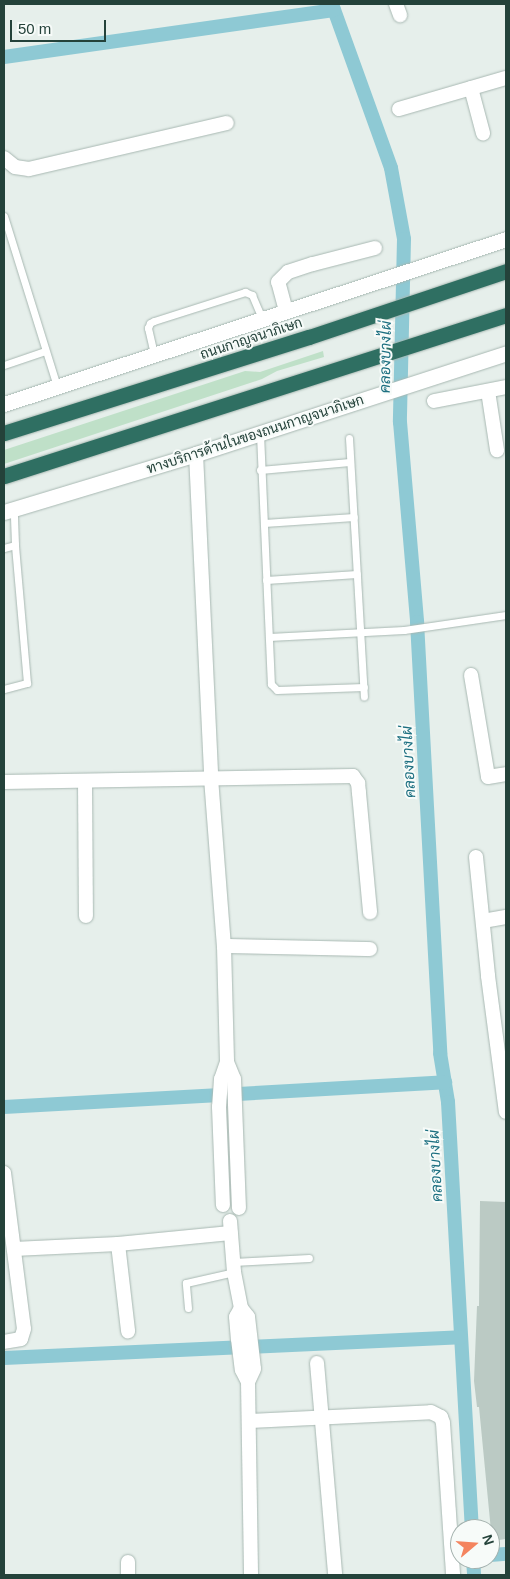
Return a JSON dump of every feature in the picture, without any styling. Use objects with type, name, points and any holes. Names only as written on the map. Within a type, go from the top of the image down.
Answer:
[{"type":"highway","name":"ถนนกาญจนาภิเษก","points":[[4,433],[309,337],[506,271]]},
{"type":"highway","points":[[4,476],[319,373],[506,315]]},
{"type":"main road","points":[[4,404],[506,239]]},
{"type":"main road","name":"ทางบริการด้านในของถนนกาญจนาภิเษก","points":[[9,510],[196,454],[506,353]]},
{"type":"street","points":[[398,109],[506,78]]},
{"type":"street","points":[[471,88],[483,133]]},
{"type":"street","points":[[4,158],[15,167],[29,168],[228,123]]},
{"type":"street","points":[[286,311],[278,282],[288,272],[375,248]]},
{"type":"street","points":[[434,401],[506,387]]},
{"type":"street","points":[[488,391],[497,450]]},
{"type":"street","points":[[14,1249],[118,1244],[230,1227],[238,1217],[236,1137],[234,1106],[228,1079],[224,946],[211,778],[196,454]]},
{"type":"street","points":[[471,676],[488,777],[506,774]]},
{"type":"street","points":[[4,782],[353,776],[358,783],[370,912]]},
{"type":"street","points":[[84,782],[86,916]]},
{"type":"street","points":[[476,856],[488,976],[506,1112]]},
{"type":"street","points":[[484,921],[506,917]]},
{"type":"street","points":[[224,946],[370,949]]},
{"type":"street","points":[[228,1079],[219,1108],[223,1205],[220,1213],[230,1227],[233,1267],[241,1308],[236,1317],[244,1337],[246,1359],[242,1370],[248,1382],[250,1421],[252,1575]]},
{"type":"street","points":[[220,1137],[236,1137]]},
{"type":"street","points":[[4,1173],[24,1336],[21,1339],[4,1342]]},
{"type":"street","points":[[223,1205],[232,1202],[239,1208]]},
{"type":"street","points":[[118,1244],[128,1331]]},
{"type":"street","points":[[317,1363],[335,1575]]},
{"type":"street","points":[[250,1421],[431,1412],[441,1417],[443,1423],[453,1575]]},
{"type":"lane","points":[[4,216],[57,386]]},
{"type":"lane","points":[[154,355],[148,328],[150,322],[154,320],[244,292],[252,295],[262,319]]},
{"type":"lane","points":[[4,364],[45,351]]},
{"type":"lane","points":[[260,433],[260,470],[271,684],[274,690],[364,687]]},
{"type":"lane","points":[[349,438],[364,698]]},
{"type":"lane","points":[[260,470],[350,462]]},
{"type":"lane","points":[[4,689],[27,683],[15,544],[9,510]]},
{"type":"lane","points":[[264,523],[354,518]]},
{"type":"lane","points":[[4,548],[15,544]]},
{"type":"lane","points":[[266,580],[357,574]]},
{"type":"lane","points":[[269,638],[404,630],[506,615]]},
{"type":"lane","points":[[188,1308],[186,1283],[233,1267],[309,1258]]},
{"type":"green space","points":[[323,351],[324,357],[277,371],[262,379],[4,464],[4,450],[245,371],[260,372]]},
{"type":"building","points":[[480,1201],[506,1202],[506,1539],[500,1540],[500,1519],[490,1519],[479,1407],[477,1407],[474,1381],[477,1306],[479,1306]]},
{"type":"waterway","name":"คลองบางไผ่","points":[[332,4],[391,168],[404,239],[400,422],[417,622],[440,1053],[448,1102],[471,1519]]},
{"type":"waterway","points":[[4,57],[334,10]]},
{"type":"waterway","points":[[4,1107],[445,1082]]},
{"type":"waterway","points":[[4,1358],[461,1337]]},
{"type":"waterway","points":[[500,1554],[506,1554]]},
{"type":"waterway","name":"คลองบางไผ่","points":[[474,1569],[474,1575]]}]
